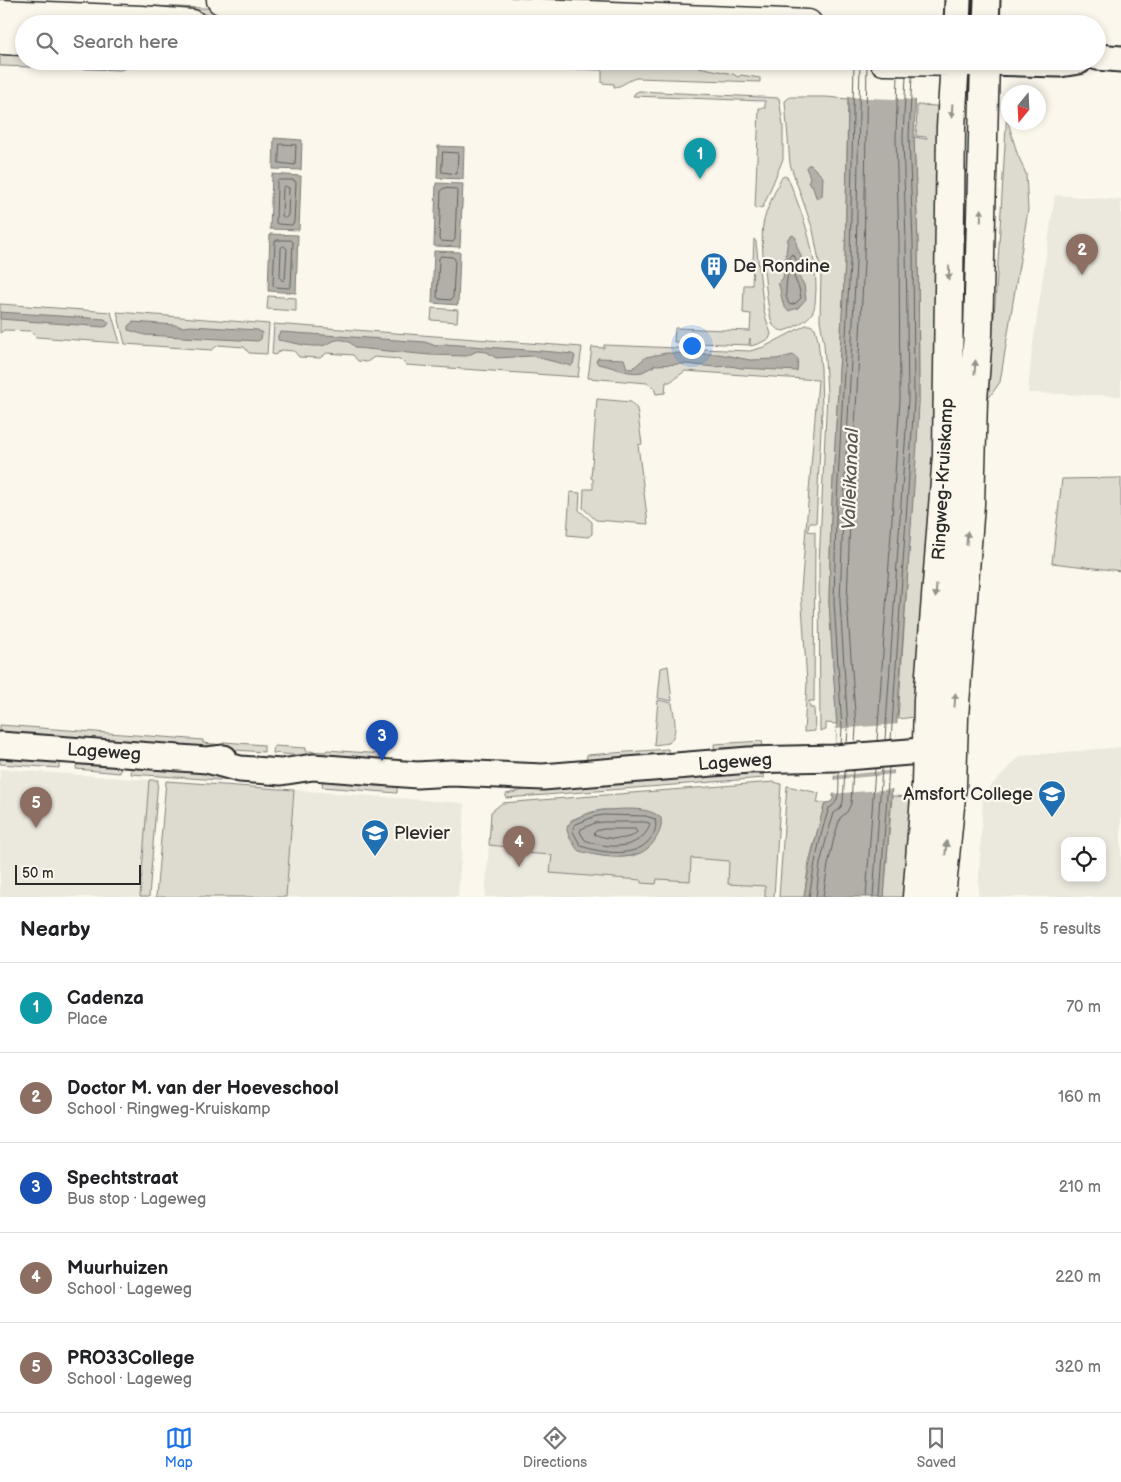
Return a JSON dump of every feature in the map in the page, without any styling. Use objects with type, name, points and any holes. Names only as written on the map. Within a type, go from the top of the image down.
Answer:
[{"type":"main road","points":[[221,0],[603,15]]},
{"type":"main road","points":[[0,14],[24,15]]},
{"type":"main road","points":[[0,40],[15,41]]},
{"type":"main road","name":"Ringweg-Kruiskamp","points":[[941,897],[952,786],[940,750],[928,700],[946,455],[951,127],[955,70]]},
{"type":"main road","name":"Ringweg-Kruiskamp","points":[[917,897],[940,750],[954,717],[970,504],[973,400],[978,324],[985,70]]},
{"type":"street","points":[[957,15],[958,0]]},
{"type":"street","points":[[986,15],[987,0]]},
{"type":"street","name":"Lageweg","points":[[0,745],[207,760],[241,755],[281,758],[313,768],[417,775],[452,773],[543,777],[749,760],[835,758],[940,750]]},
{"type":"shaded area","points":[[126,6],[372,15],[225,15],[128,11]]},
{"type":"shaded area","points":[[0,44],[15,45],[15,66],[0,66]]},
{"type":"shaded area","points":[[602,70],[714,70],[733,74],[738,77],[741,75],[760,78],[760,82],[637,78],[614,87],[614,84],[602,83]]},
{"type":"shaded area","points":[[639,91],[779,98],[783,126],[783,159],[763,207],[755,209],[759,108],[765,108],[765,101],[633,96]]},
{"type":"shaded area","points":[[790,97],[848,99],[845,261],[831,518],[829,602],[837,724],[826,723],[826,730],[820,731],[819,564],[827,393],[824,344],[820,320],[821,272],[813,230],[790,164],[785,101]]},
{"type":"shaded area","points":[[917,105],[936,106],[939,111],[940,398],[915,717],[898,719],[919,401],[918,243],[914,137],[926,139],[927,137],[916,136]]},
{"type":"shaded area","points":[[1006,130],[1010,130],[1026,174],[1028,210],[1000,382],[988,399]]},
{"type":"shaded area","points":[[785,176],[788,178],[794,192],[808,233],[814,261],[816,290],[814,308],[810,316],[799,324],[783,331],[773,325],[768,307],[762,233],[768,207],[781,178]]},
{"type":"shaded area","points":[[1055,195],[1121,200],[1121,396],[1028,393],[1032,351]]},
{"type":"shaded area","points":[[754,239],[756,242],[764,312],[771,334],[769,339],[750,346],[750,338],[749,345],[674,342],[675,328],[750,331],[751,314],[743,313],[744,285],[752,285]]},
{"type":"shaded area","points":[[268,296],[296,298],[296,311],[267,309]]},
{"type":"shaded area","points":[[0,304],[111,312],[120,343],[36,337],[30,331],[4,330],[0,333]]},
{"type":"shaded area","points":[[432,308],[458,310],[457,322],[431,320]]},
{"type":"shaded area","points":[[117,312],[269,324],[267,354],[249,353],[244,347],[218,345],[212,350],[125,344]]},
{"type":"shaded area","points":[[274,324],[582,347],[578,377],[406,365],[400,359],[374,357],[367,362],[358,361],[353,355],[327,353],[320,358],[299,357],[294,351],[281,350],[275,355],[272,354]]},
{"type":"shaded area","points":[[806,325],[815,328],[818,340],[822,411],[816,523],[809,523],[808,531],[815,532],[814,701],[809,701],[810,708],[814,708],[815,731],[804,732],[807,683],[801,590],[818,380],[685,371],[670,382],[666,382],[665,393],[656,394],[654,388],[647,383],[588,378],[592,347],[604,348],[604,345],[750,351],[764,347]]},
{"type":"shaded area","points":[[597,399],[631,402],[637,409],[642,444],[638,445],[648,524],[596,520],[583,508],[584,489],[593,489],[593,479],[591,478]]},
{"type":"shaded area","points":[[1121,478],[1121,571],[1052,563],[1062,479]]},
{"type":"shaded area","points":[[570,492],[580,493],[579,510],[592,522],[592,534],[588,537],[567,535]]},
{"type":"shaded area","points":[[668,666],[672,701],[658,698],[661,668]]},
{"type":"shaded area","points":[[658,700],[672,703],[675,729],[669,743],[654,745]]},
{"type":"shaded area","points":[[0,725],[203,740],[203,743],[224,745],[224,742],[264,745],[264,752],[0,734]]},
{"type":"shaded area","points":[[762,741],[763,747],[715,753],[714,744]]},
{"type":"shaded area","points":[[274,746],[306,748],[306,751],[326,752],[327,750],[382,754],[382,763],[273,753]]},
{"type":"shaded area","name":"Amsfort College","points":[[1121,747],[1121,897],[978,897],[983,794],[1020,756]]},
{"type":"shaded area","points":[[668,749],[669,757],[586,763],[587,755]]},
{"type":"shaded area","points":[[0,755],[59,759],[59,768],[0,764]]},
{"type":"shaded area","points":[[77,760],[121,763],[120,773],[76,769]]},
{"type":"shaded area","points":[[132,764],[248,774],[248,782],[131,774]]},
{"type":"shaded area","points":[[0,769],[149,780],[140,897],[0,897]]},
{"type":"shaded area","points":[[748,772],[764,775],[764,778],[506,798],[506,794],[537,787]]},
{"type":"shaded area","points":[[323,778],[397,784],[397,793],[322,787]]},
{"type":"shaded area","points":[[149,780],[158,780],[149,897],[140,897]]},
{"type":"shaded area","points":[[166,781],[294,790],[286,897],[156,897]]},
{"type":"shaded area","points":[[774,782],[781,784],[774,897],[765,897],[765,886],[728,884],[729,861],[691,858],[690,881],[657,879],[656,884],[641,883],[641,880],[550,873],[552,855],[508,852],[508,847],[489,845],[491,812],[502,803]],"holes":[[[621,810],[634,856],[597,855],[579,849],[573,843],[569,836],[571,820],[592,812]]]},
{"type":"shaded area","points":[[787,786],[819,793],[817,803],[825,803],[809,862],[804,897],[779,897]]},
{"type":"shaded area","name":"Plevier","points":[[294,790],[462,803],[465,805],[458,897],[286,897]]},
{"type":"shaded area","points":[[911,795],[917,795],[909,897],[884,897],[892,796],[910,797]]},
{"type":"shaded area","points":[[489,845],[508,847],[508,852],[552,855],[551,873],[641,880],[641,882],[656,884],[657,879],[691,858],[730,861],[728,884],[765,886],[765,897],[485,897]]},
{"type":"water","name":"Valleikanaal","points":[[849,70],[917,70],[914,137],[918,243],[919,401],[884,897],[804,897],[813,849],[825,803],[831,802],[833,799],[837,729],[829,602],[831,518],[845,261]]},
{"type":"water","points":[[274,138],[302,140],[301,170],[273,169]]},
{"type":"water","points":[[438,146],[464,147],[463,179],[437,178]]},
{"type":"water","points":[[808,165],[811,165],[823,177],[822,196],[819,198],[816,197],[812,185],[808,183],[810,177],[806,168]]},
{"type":"water","points":[[272,174],[301,176],[299,230],[270,229]]},
{"type":"water","points":[[436,183],[463,184],[460,247],[434,246]]},
{"type":"water","points":[[270,234],[298,235],[296,293],[268,291]]},
{"type":"water","points":[[793,235],[796,238],[802,260],[803,265],[799,276],[804,285],[806,299],[798,308],[788,311],[782,301],[778,283],[783,278],[788,238]]},
{"type":"water","points":[[434,251],[460,252],[458,305],[432,303]]},
{"type":"water","points":[[0,312],[105,319],[109,323],[104,327],[0,319]]},
{"type":"water","points":[[133,322],[183,327],[258,330],[262,333],[261,339],[258,341],[145,335],[128,330],[128,326]]},
{"type":"water","points":[[281,332],[425,342],[436,346],[445,344],[554,352],[575,356],[571,366],[532,356],[496,358],[487,352],[477,351],[467,356],[430,355],[356,348],[345,340],[334,341],[321,346],[310,346],[278,340],[278,335]]},
{"type":"water","points":[[666,353],[719,354],[750,360],[776,359],[793,355],[798,359],[797,371],[684,364],[654,365],[643,372],[637,373],[598,364],[596,361],[598,358],[624,359],[627,368],[632,369],[646,357]]},
{"type":"water","points":[[633,809],[648,811],[661,818],[659,832],[648,848],[630,856],[609,857],[579,851],[568,833],[568,826],[581,816],[603,810]]},
{"type":"pier","points":[[849,0],[922,0],[921,15],[848,15]]},
{"type":"pier","points":[[846,70],[919,70],[918,100],[845,97]]},
{"type":"pier","points":[[900,724],[900,730],[897,731],[894,765],[896,765],[896,770],[831,776],[834,774],[837,731],[835,729]]},
{"type":"pier","points":[[896,774],[894,789],[830,794],[831,780]]},
{"type":"place","name":"Cadenza","points":[[700,179]]},
{"type":"place","name":"Doctor M. van der Hoeveschool","points":[[1082,275]]},
{"type":"place","name":"De Rondine","points":[[714,290]]},
{"type":"place","name":"Spechtstraat","points":[[382,761]]},
{"type":"place","name":"Amsfort College","points":[[1052,818]]},
{"type":"place","name":"PRO33College","points":[[36,828]]},
{"type":"place","name":"Plevier","points":[[375,857]]},
{"type":"place","name":"Muurhuizen","points":[[519,867]]}]
